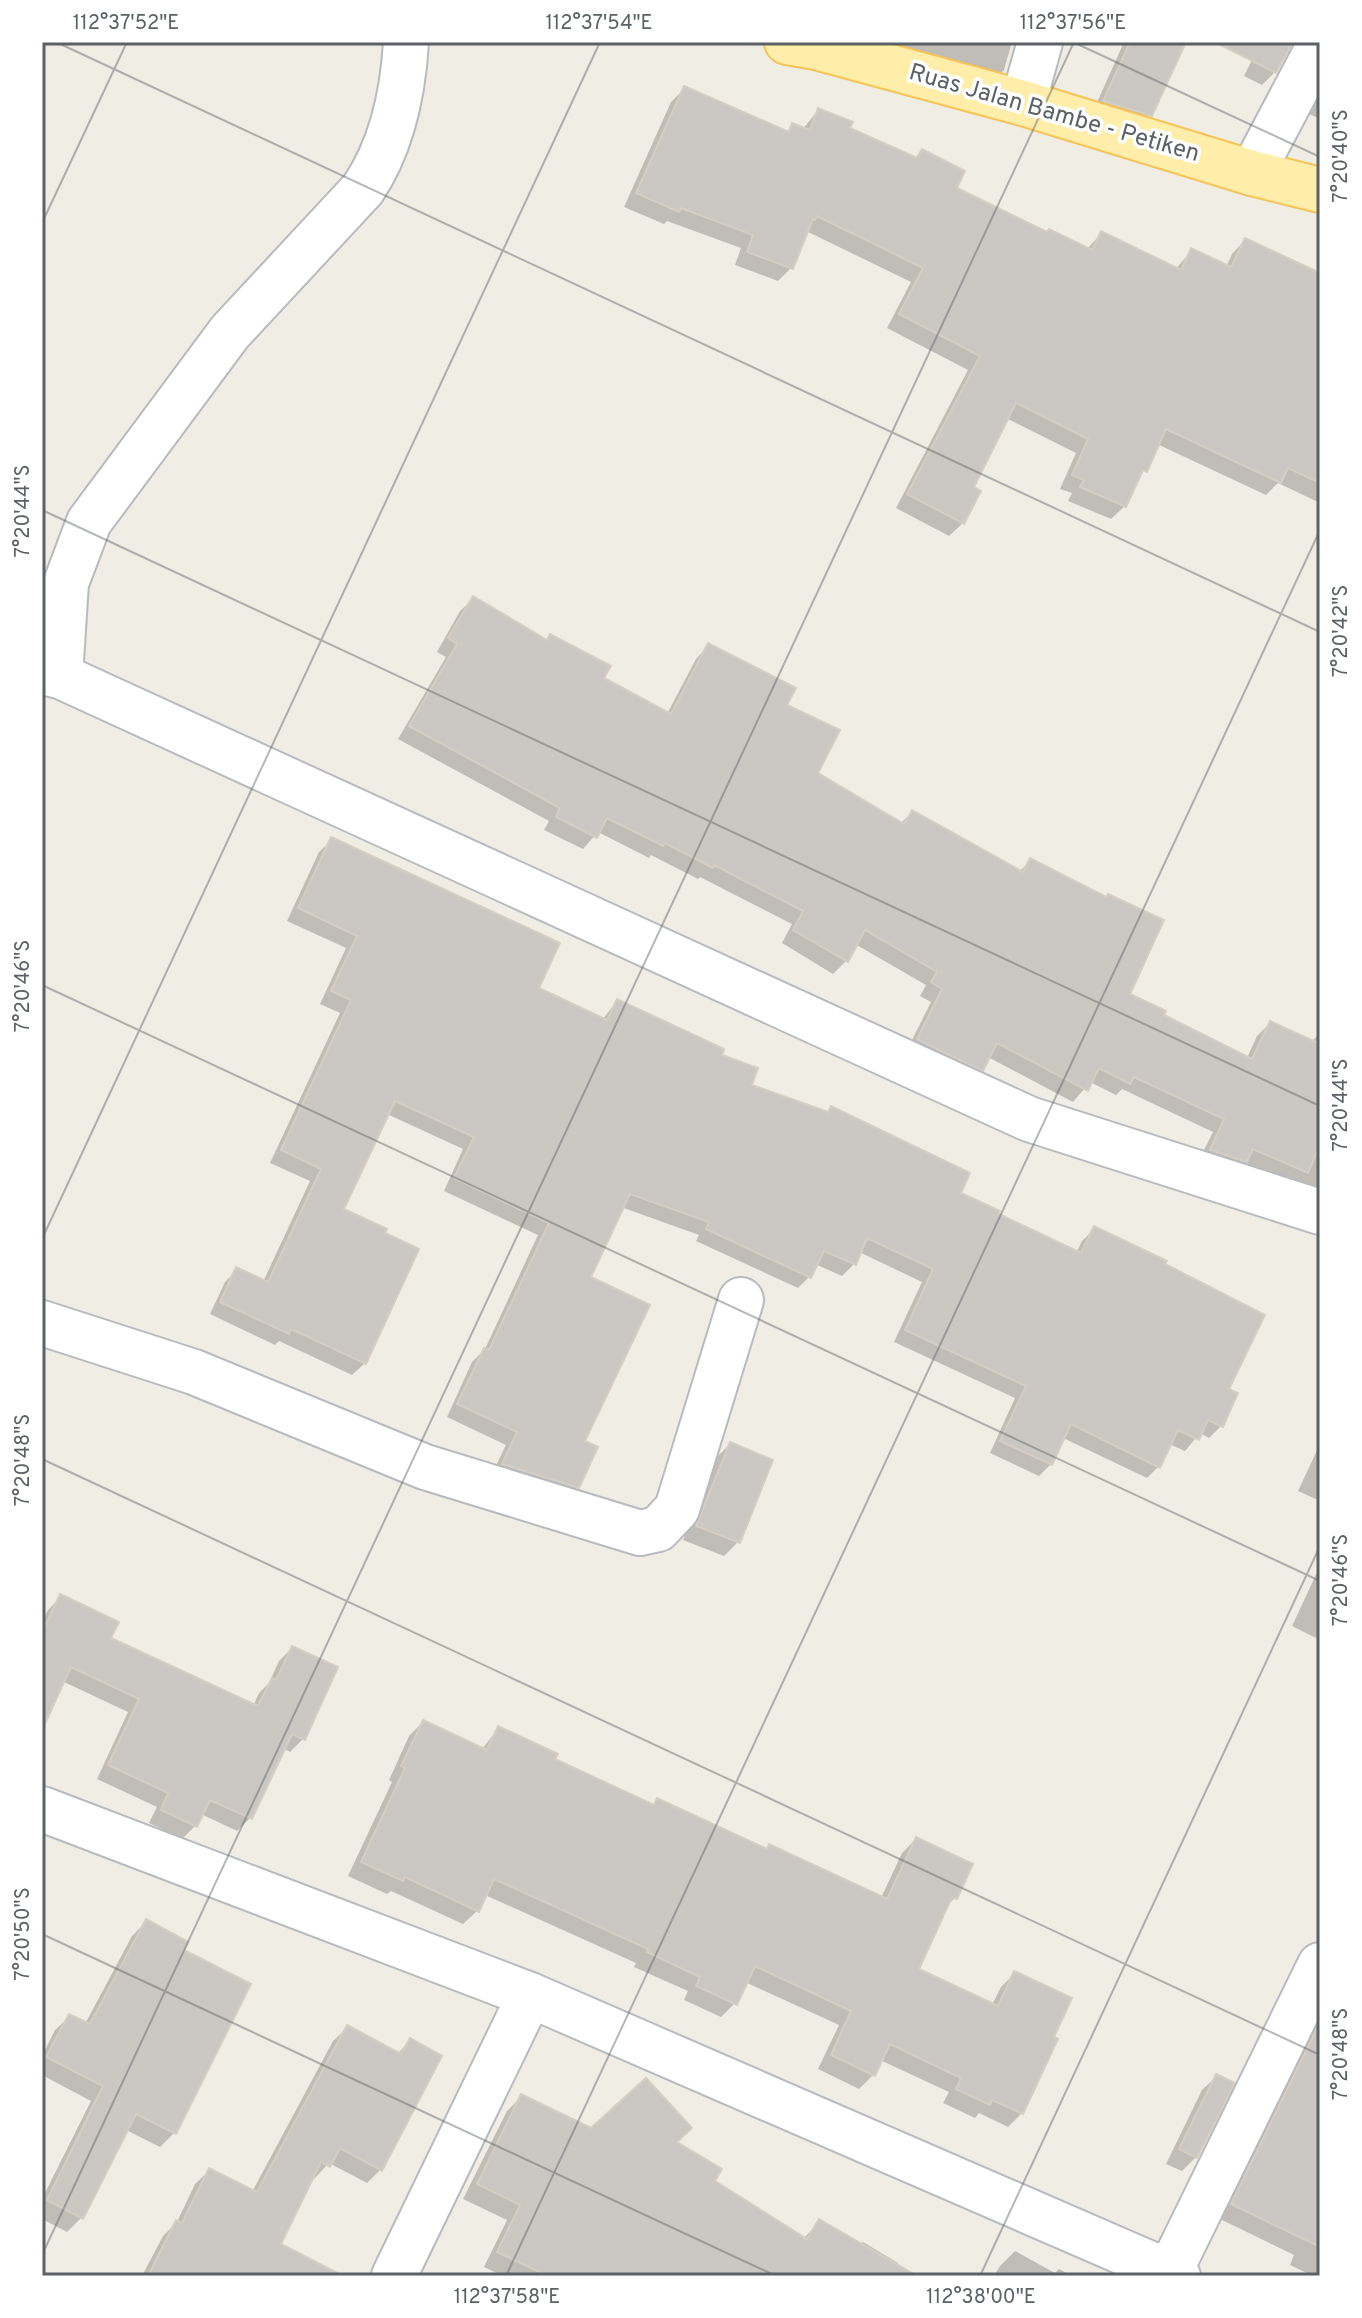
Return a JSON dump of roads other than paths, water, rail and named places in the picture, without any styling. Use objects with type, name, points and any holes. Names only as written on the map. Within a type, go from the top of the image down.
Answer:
[{"type":"main road","name":"Ruas Jalan Bambe - Petiken","points":[[787,42],[816,47],[1023,103],[1252,173],[1320,190]]},
{"type":"street","points":[[406,42],[405,63],[391,130],[379,165],[363,189],[230,332],[89,522],[66,583],[51,674],[1029,1119],[1320,1212]]},
{"type":"street","points":[[1023,103],[1040,42]]},
{"type":"street","points":[[1252,173],[1320,44]]},
{"type":"street","points":[[42,1323],[194,1372],[425,1467],[640,1533],[658,1529],[677,1509],[741,1300]]},
{"type":"street","points":[[42,1809],[530,1995],[1173,2274],[1320,1965]]},
{"type":"street","points":[[394,2276],[530,1995]]}]
